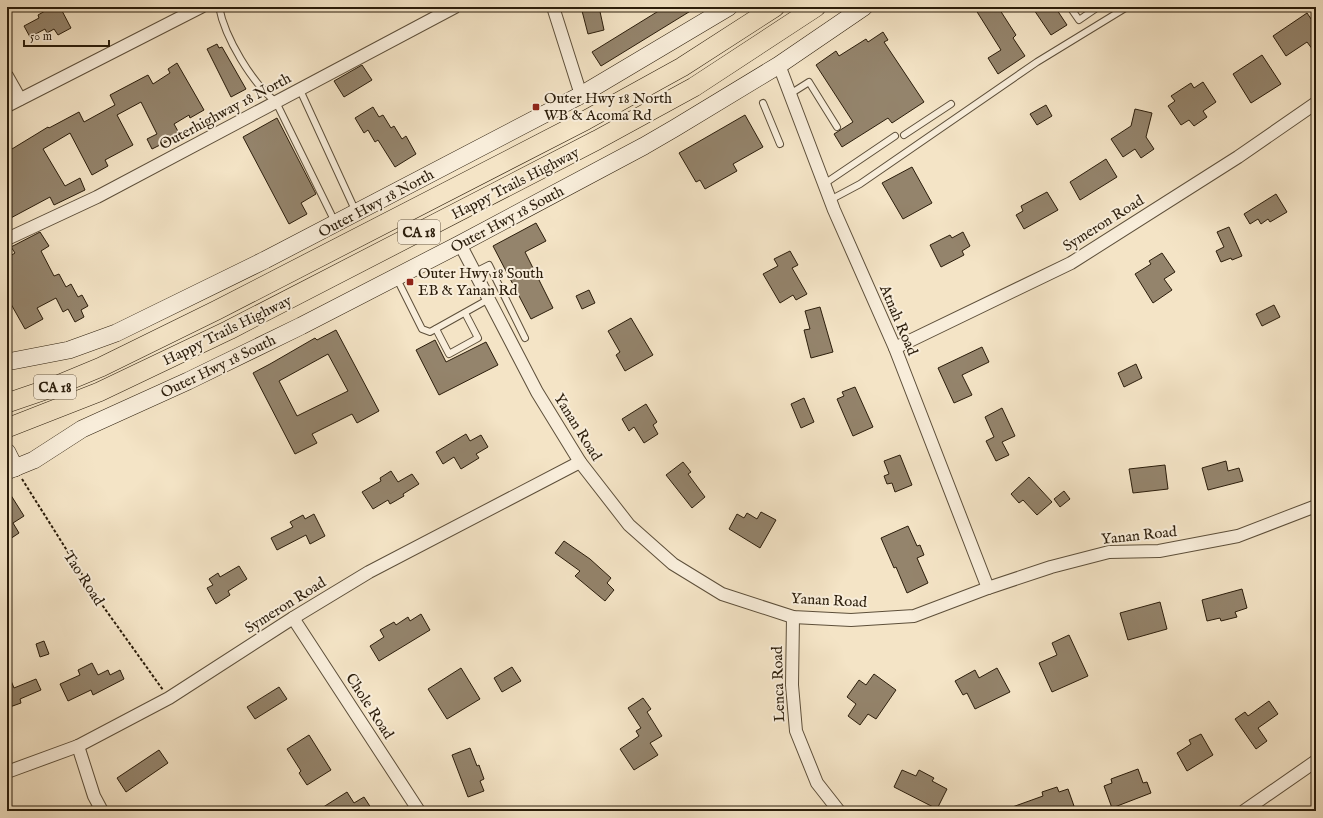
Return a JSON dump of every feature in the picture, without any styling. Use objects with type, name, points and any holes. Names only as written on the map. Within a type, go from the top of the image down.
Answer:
[{"type":"main road","name":"Happy Trails Highway","points":[[7,403],[48,389],[101,367],[217,310],[586,120],[682,67],[775,7]]},
{"type":"main road","name":"Happy Trails Highway","points":[[7,428],[99,392],[222,334],[597,140],[694,87],[816,7]]},
{"type":"street","points":[[7,106],[202,7]]},
{"type":"street","name":"Outerhighway 18 North","points":[[7,239],[97,197],[455,7]]},
{"type":"street","points":[[553,7],[582,95]]},
{"type":"street","name":"Outer Hwy 18 North","points":[[8,360],[69,350],[116,333],[336,224],[582,95],[729,7]]},
{"type":"street","name":"Outer Hwy 18 South","points":[[11,469],[34,460],[82,429],[188,381],[396,277],[676,128],[779,65],[864,7]]},
{"type":"street","name":"Atnah Road","points":[[779,65],[830,200],[895,348],[988,588]]},
{"type":"street","points":[[7,76],[20,99]]},
{"type":"street","name":"Symeron Road","points":[[895,348],[1071,263],[1238,157],[1316,103]]},
{"type":"street","name":"Yanan Road","points":[[460,244],[537,392],[580,462],[629,525],[673,564],[722,594],[793,617],[851,620],[914,616],[988,588],[1051,567],[1109,552],[1159,551],[1238,536],[1316,506]]},
{"type":"street","points":[[7,452],[11,469]]},
{"type":"street","name":"Symeron Road","points":[[7,772],[78,746],[169,698],[369,572],[580,462]]},
{"type":"street","name":"Lenca Road","points":[[793,617],[792,685],[796,731],[817,783],[839,811]]},
{"type":"street","name":"Chole Road","points":[[294,618],[419,811]]},
{"type":"street","points":[[78,746],[94,796],[102,811]]},
{"type":"street","points":[[1244,811],[1316,761]]},
{"type":"lane","points":[[219,7],[230,40],[241,60],[266,94],[276,102],[336,224]]},
{"type":"lane","points":[[1070,7],[1079,20],[1098,7]]},
{"type":"lane","points":[[830,200],[860,184],[1037,62],[1127,7]]},
{"type":"lane","points":[[790,94],[809,82],[837,127]]},
{"type":"lane","points":[[300,90],[357,213]]},
{"type":"lane","points":[[763,103],[780,144]]},
{"type":"lane","points":[[904,135],[951,104]]},
{"type":"lane","points":[[824,184],[895,136]]},
{"type":"lane","points":[[475,272],[489,265],[525,338]]},
{"type":"lane","points":[[396,277],[422,329],[430,332],[489,299]]},
{"type":"lane","points":[[436,329],[449,354],[478,338],[466,313]]},
{"type":"path","name":"Tao Road","points":[[11,469],[95,595],[169,698]]},
{"type":"building","points":[[52,7],[60,7],[71,28],[58,35],[54,29],[47,33],[45,29],[30,37],[24,26],[39,18],[38,15]]},
{"type":"building","points":[[581,7],[599,7],[604,30],[588,34]]},
{"type":"building","points":[[665,7],[697,7],[601,66],[592,52]]},
{"type":"building","points":[[974,7],[998,7],[1016,35],[1013,38],[1025,56],[998,74],[988,58],[1001,50]]},
{"type":"building","points":[[1032,7],[1055,7],[1067,25],[1051,35]]},
{"type":"building","points":[[1307,13],[1316,26],[1316,54],[1307,42],[1286,56],[1273,36]]},
{"type":"building","points":[[883,32],[888,40],[884,42],[924,102],[892,123],[888,118],[842,147],[834,134],[853,122],[816,65],[836,51],[839,56],[866,39],[868,42]]},
{"type":"building","points":[[217,44],[219,48],[222,47],[246,89],[231,97],[207,49]]},
{"type":"building","points":[[1262,55],[1281,84],[1251,103],[1233,74]]},
{"type":"building","points":[[177,63],[204,110],[190,118],[189,115],[174,124],[180,135],[152,149],[147,139],[157,134],[141,102],[117,115],[133,145],[105,160],[108,166],[92,175],[70,133],[43,149],[65,186],[80,178],[85,190],[54,205],[50,197],[7,220],[7,152],[48,127],[49,128],[79,112],[84,122],[115,105],[110,95],[148,75],[153,84],[170,73],[168,69]]},
{"type":"building","points":[[362,65],[372,80],[344,97],[334,81]]},
{"type":"building","points":[[1203,82],[1216,102],[1203,111],[1207,117],[1194,126],[1189,120],[1181,125],[1168,106],[1175,101],[1171,96],[1191,83],[1194,88]]},
{"type":"building","points":[[1046,105],[1052,116],[1037,125],[1030,114]]},
{"type":"building","points":[[373,107],[379,117],[383,115],[391,128],[394,126],[402,139],[406,136],[416,154],[395,167],[378,140],[375,142],[368,130],[364,133],[355,118]]},
{"type":"building","points":[[1135,109],[1152,113],[1146,137],[1154,149],[1141,158],[1135,149],[1123,157],[1111,139],[1131,126]]},
{"type":"building","points":[[745,115],[763,147],[733,164],[737,171],[705,189],[700,180],[696,182],[679,153]]},
{"type":"building","points":[[277,118],[316,194],[301,203],[307,214],[289,224],[243,137]]},
{"type":"building","points":[[1106,159],[1117,177],[1080,200],[1070,182]]},
{"type":"building","points":[[912,167],[932,203],[903,219],[882,183]]},
{"type":"building","points":[[1047,192],[1058,210],[1024,229],[1016,215],[1023,211],[1021,206]]},
{"type":"building","points":[[1276,194],[1287,212],[1270,222],[1268,219],[1261,224],[1258,219],[1250,224],[1244,214]]},
{"type":"building","points":[[536,223],[546,241],[525,252],[553,308],[531,319],[493,246]]},
{"type":"building","points":[[1229,227],[1242,256],[1221,262],[1216,251],[1224,247],[1217,232]]},
{"type":"building","points":[[40,232],[49,246],[41,251],[54,276],[59,274],[66,287],[71,284],[78,297],[82,295],[88,306],[81,310],[84,317],[75,322],[68,309],[63,312],[56,298],[37,308],[43,319],[25,329],[7,297],[7,258],[15,253],[11,247]]},
{"type":"building","points":[[963,232],[970,246],[962,251],[964,255],[941,267],[930,245],[950,235],[952,238]]},
{"type":"building","points":[[790,251],[798,265],[792,268],[807,294],[796,300],[793,295],[780,303],[763,274],[778,266],[774,259]]},
{"type":"building","points":[[1162,253],[1175,272],[1164,279],[1172,290],[1153,303],[1135,274],[1151,264],[1149,261]]},
{"type":"building","points":[[589,290],[595,303],[582,309],[576,296]]},
{"type":"building","points":[[1274,305],[1280,317],[1262,326],[1256,314]]},
{"type":"building","points":[[820,307],[833,352],[811,358],[804,330],[810,329],[805,311]]},
{"type":"building","points":[[631,318],[653,355],[625,371],[616,355],[620,352],[608,331]]},
{"type":"building","points":[[336,330],[379,411],[357,423],[352,414],[312,434],[317,443],[295,454],[253,373],[315,338],[317,340]],"holes":[[[328,354],[348,391],[297,416],[279,381]]]},
{"type":"building","points":[[435,340],[446,362],[486,342],[498,365],[439,395],[416,350]]},
{"type":"building","points":[[982,347],[989,362],[962,375],[972,395],[954,403],[938,368]]},
{"type":"building","points":[[1136,364],[1142,378],[1124,387],[1118,373]]},
{"type":"building","points":[[855,387],[873,427],[853,436],[837,399],[844,396],[842,392]]},
{"type":"building","points":[[804,398],[814,422],[801,428],[791,404]]},
{"type":"building","points":[[646,404],[657,422],[653,425],[658,434],[644,443],[634,427],[629,431],[622,419]]},
{"type":"building","points":[[1002,408],[1015,436],[1002,442],[1009,455],[996,461],[986,441],[994,437],[985,417]]},
{"type":"building","points":[[466,434],[470,441],[481,435],[488,447],[476,454],[479,458],[461,469],[454,457],[443,464],[436,452]]},
{"type":"building","points":[[900,455],[912,485],[895,492],[892,483],[887,484],[884,476],[889,474],[884,461]]},
{"type":"building","points":[[1226,461],[1228,471],[1239,468],[1243,481],[1208,490],[1202,468]]},
{"type":"building","points":[[683,462],[691,472],[688,474],[705,497],[692,508],[666,475]]},
{"type":"building","points":[[1165,465],[1168,489],[1133,493],[1129,469]]},
{"type":"building","points":[[391,471],[398,482],[412,474],[419,484],[403,494],[404,496],[390,504],[388,500],[373,509],[362,492],[381,481],[380,478]]},
{"type":"building","points":[[1029,477],[1052,502],[1037,515],[1023,500],[1019,503],[1011,494]]},
{"type":"building","points":[[7,489],[24,516],[13,523],[19,533],[7,541]]},
{"type":"building","points":[[1064,491],[1070,499],[1060,507],[1054,499]]},
{"type":"building","points":[[761,512],[776,520],[760,548],[729,529],[737,514],[744,518],[747,513],[757,519]]},
{"type":"building","points":[[314,514],[325,536],[310,544],[306,535],[277,550],[271,538],[293,527],[290,522],[303,515],[305,519]]},
{"type":"building","points":[[908,526],[917,546],[920,545],[924,555],[917,558],[928,583],[907,593],[881,538]]},
{"type":"building","points":[[564,541],[590,559],[611,578],[607,583],[614,590],[605,601],[575,576],[580,571],[555,553]]},
{"type":"building","points":[[239,566],[247,579],[228,591],[230,595],[216,604],[207,588],[213,585],[209,579],[218,573],[220,577]]},
{"type":"building","points":[[1242,589],[1247,608],[1235,612],[1237,617],[1221,621],[1220,618],[1207,621],[1202,600]]},
{"type":"building","points":[[1160,602],[1167,629],[1128,640],[1120,613]]},
{"type":"building","points":[[421,614],[430,630],[379,661],[370,646],[384,637],[380,630],[394,622],[396,625],[408,617],[410,621]]},
{"type":"building","points":[[1069,635],[1088,676],[1052,692],[1039,663],[1057,655],[1052,643]]},
{"type":"building","points":[[44,641],[49,654],[40,657],[36,644]]},
{"type":"building","points":[[92,663],[98,675],[108,670],[110,675],[120,670],[124,679],[93,695],[91,690],[68,701],[60,684],[80,675],[78,670]]},
{"type":"building","points":[[512,667],[521,681],[502,692],[494,678]]},
{"type":"building","points":[[461,668],[480,699],[447,719],[428,689]]},
{"type":"building","points":[[997,668],[1010,692],[975,709],[967,693],[963,695],[955,681],[975,670],[979,678]]},
{"type":"building","points":[[7,671],[14,688],[36,679],[41,690],[20,699],[21,703],[7,708]]},
{"type":"building","points":[[874,674],[896,690],[876,719],[868,714],[860,725],[848,716],[856,704],[847,697],[859,680],[866,685]]},
{"type":"building","points":[[279,687],[287,699],[255,719],[247,707]]},
{"type":"building","points":[[643,698],[651,709],[647,712],[662,736],[650,743],[658,755],[634,770],[620,749],[639,736],[636,731],[641,728],[628,708]]},
{"type":"building","points":[[1269,701],[1278,714],[1258,728],[1267,741],[1256,749],[1235,719],[1245,712],[1248,716]]},
{"type":"building","points":[[1201,734],[1213,755],[1187,771],[1177,753],[1191,744],[1189,740]]},
{"type":"building","points":[[309,735],[331,770],[307,785],[299,773],[301,771],[287,749]]},
{"type":"building","points":[[470,748],[477,766],[479,765],[484,779],[480,781],[484,791],[468,797],[452,755]]},
{"type":"building","points":[[159,750],[168,763],[126,792],[117,778]]},
{"type":"building","points":[[1138,769],[1143,783],[1147,782],[1151,793],[1112,808],[1104,786],[1112,783],[1111,779]]},
{"type":"building","points":[[902,770],[916,776],[919,770],[934,778],[932,781],[947,789],[937,809],[894,787]]},
{"type":"building","points":[[1057,787],[1059,792],[1068,789],[1074,806],[1059,811],[1004,811],[1043,796],[1042,792]]},
{"type":"building","points":[[347,792],[354,803],[364,797],[373,811],[317,811]]},
{"type":"place","name":"Outer Hwy 18 North WB & Acoma Rd","points":[[536,107]]},
{"type":"place","name":"Outer Hwy 18 South EB & Yanan Rd","points":[[410,282]]}]
